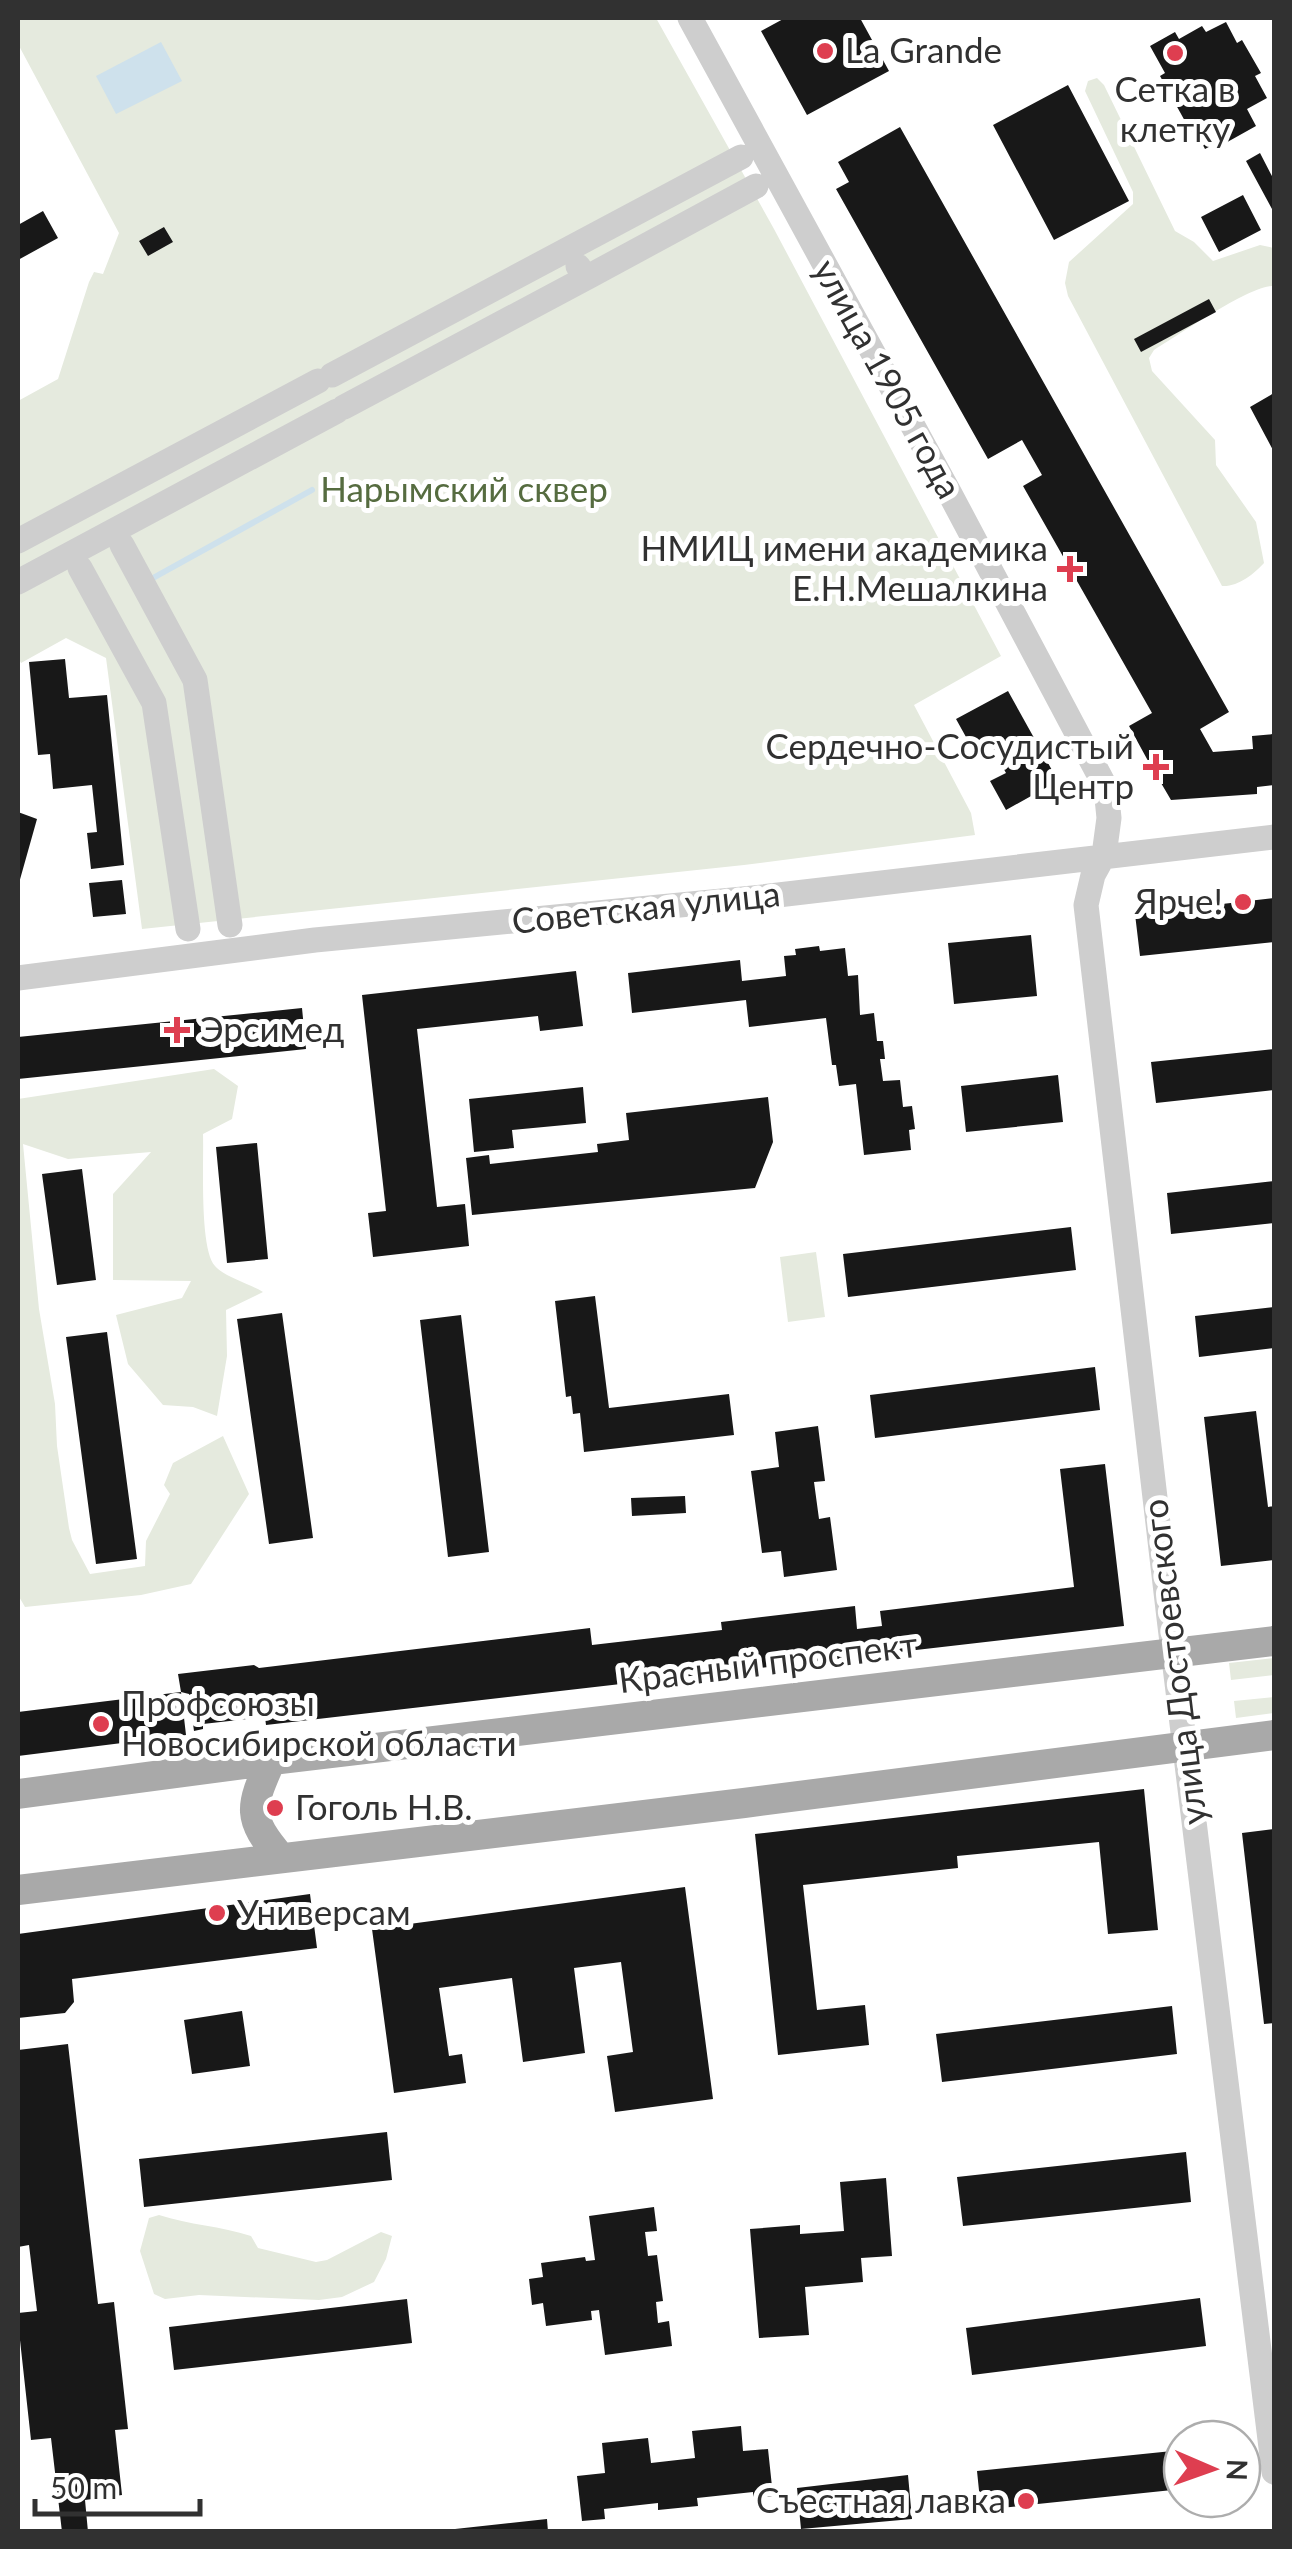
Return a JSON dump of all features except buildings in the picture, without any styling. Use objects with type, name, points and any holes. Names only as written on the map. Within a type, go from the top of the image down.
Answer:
[{"type":"main road","name":"Красный проспект","points":[[18,1794],[271,1760],[1274,1641]]},
{"type":"main road","points":[[18,1890],[1274,1735]]},
{"type":"main road","points":[[271,1760],[254,1797],[258,1831],[280,1858]]},
{"type":"street","name":"улица 1905 года","points":[[690,18],[950,492],[1106,788],[1110,818],[1104,855]]},
{"type":"street","points":[[18,540],[741,157]]},
{"type":"street","points":[[18,582],[756,186]]},
{"type":"street","points":[[568,248],[586,278]]},
{"type":"street","points":[[476,297],[494,327]]},
{"type":"street","points":[[325,378],[314,392],[316,404],[325,411],[341,409]]},
{"type":"street","points":[[229,428],[245,460]]},
{"type":"street","points":[[122,545],[195,680],[230,925]]},
{"type":"street","points":[[80,568],[154,703],[188,929]]},
{"type":"street","points":[[108,619],[148,596]]},
{"type":"street","points":[[154,703],[195,680]]},
{"type":"street","points":[[167,773],[208,757]]},
{"type":"street","name":"Советская улица","points":[[18,978],[315,940],[789,894],[1274,837]]},
{"type":"street","points":[[178,858],[220,851]]},
{"type":"street","name":"улица Достоевского","points":[[1104,855],[1093,875],[1086,904],[1274,2472]]},
{"type":"green space","name":"Нарымский сквер","points":[[19,18],[656,18],[774,229],[1001,656],[914,705],[971,813],[975,835],[744,865],[142,929],[106,658],[66,638],[21,663],[18,657],[18,401],[58,379],[89,282],[94,272],[103,274],[119,233],[18,44]]},
{"type":"green space","points":[[1097,78],[1104,85],[1175,231],[1194,242],[1213,261],[1260,245],[1274,248],[1274,286],[1249,293],[1214,312],[1154,350],[1149,358],[1152,371],[1215,440],[1216,465],[1256,522],[1264,563],[1234,584],[1222,586],[1068,296],[1065,283],[1069,262],[1133,204],[1133,192],[1085,91],[1088,81]]},
{"type":"green space","points":[[214,1069],[238,1086],[232,1119],[203,1134],[203,1203],[210,1257],[219,1270],[263,1292],[226,1310],[227,1356],[217,1416],[193,1407],[163,1405],[128,1364],[116,1315],[182,1298],[191,1281],[113,1280],[113,1194],[151,1152],[68,1159],[23,1144],[39,1309],[69,1528],[90,1574],[145,1566],[146,1541],[170,1494],[164,1485],[173,1463],[223,1436],[249,1494],[191,1584],[141,1595],[25,1607],[18,1595],[18,1099]]},
{"type":"green space","points":[[816,1252],[825,1317],[788,1322],[780,1257]]},
{"type":"green space","points":[[1274,1658],[1274,1675],[1231,1680],[1229,1663]]},
{"type":"green space","points":[[1274,1697],[1274,1713],[1236,1718],[1234,1701]]},
{"type":"green space","points":[[159,2215],[251,2236],[258,2248],[316,2262],[381,2232],[392,2236],[374,2282],[342,2297],[319,2300],[199,2295],[165,2299],[154,2294],[140,2251],[149,2218]]},
{"type":"water","points":[[161,42],[182,81],[116,114],[96,76]]},
{"type":"waterway","points":[[153,578],[312,490]]},
{"type":"place","name":"La Grande","points":[[825,51]]},
{"type":"place","name":"Сетка в клетку","points":[[1175,53]]},
{"type":"place","name":"НМИЦ имени академика Е.Н.Мешалкина","points":[[1070,569]]},
{"type":"place","name":"Сердечно-Сосудистый Центр","points":[[1156,767]]},
{"type":"place","name":"Ярче!","points":[[1243,902]]},
{"type":"place","name":"Эрсимед","points":[[177,1030]]},
{"type":"place","name":"Профсоюзы Новосибирской области","points":[[101,1724]]},
{"type":"place","name":"Гоголь Н.В.","points":[[275,1808]]},
{"type":"place","name":"Универсам","points":[[217,1913]]},
{"type":"place","name":"Съестная лавка","points":[[1026,2501]]}]
